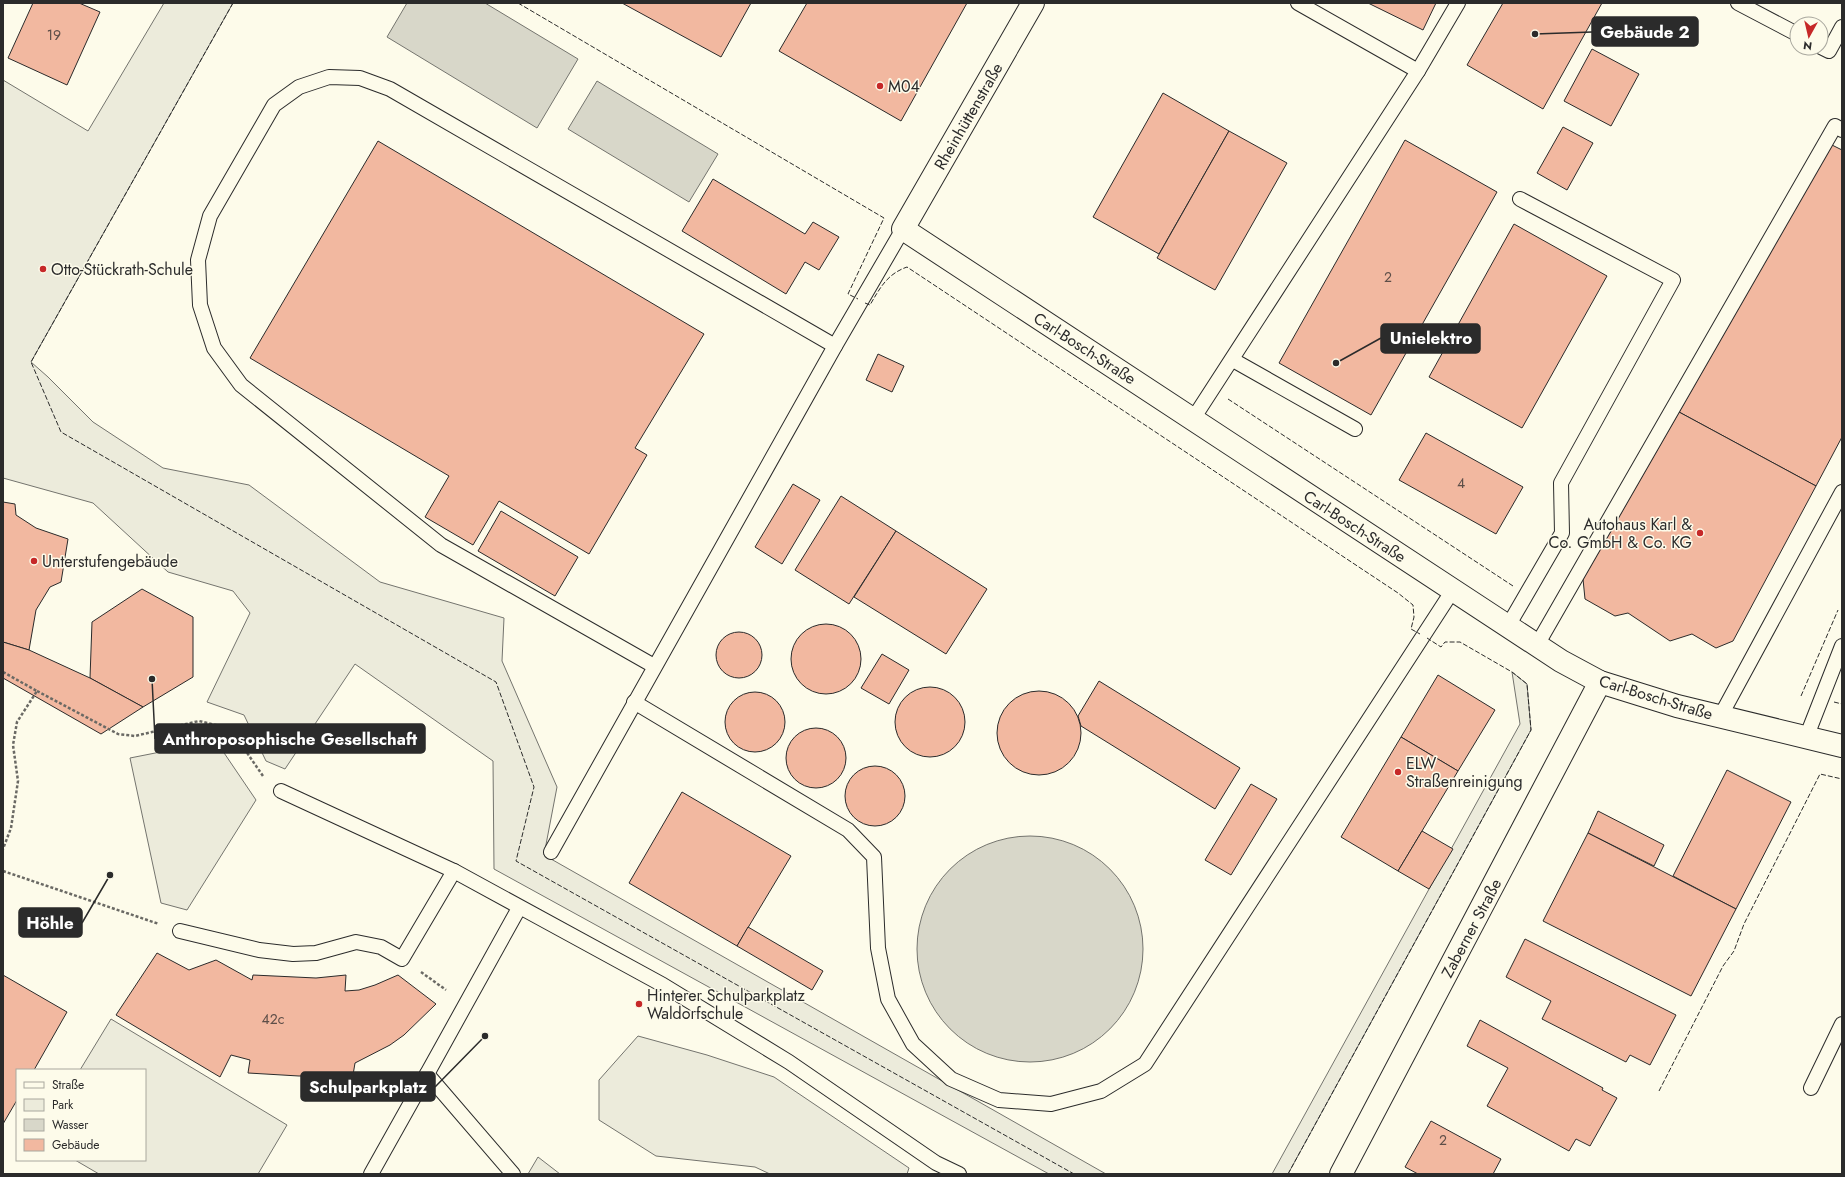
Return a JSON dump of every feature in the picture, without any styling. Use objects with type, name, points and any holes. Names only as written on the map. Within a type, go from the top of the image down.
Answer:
[{"type":"street","name":"Rheinhüttenstraße","points":[[903,229],[1033,3]]},
{"type":"street","name":"Carl-Bosch-Straße","points":[[903,229],[1561,661],[1600,682],[1677,706],[1842,746]]},
{"type":"street","name":"Zaberner Straße","points":[[1341,1174],[1600,682]]},
{"type":"lane","points":[[1298,3],[1418,70]]},
{"type":"lane","points":[[1193,419],[1233,360],[1418,70],[1458,3]]},
{"type":"lane","points":[[1738,3],[1789,30]]},
{"type":"lane","points":[[1829,51],[1842,27]]},
{"type":"lane","points":[[654,666],[441,545],[241,386],[214,348],[200,305],[198,260],[210,216],[274,105],[299,86],[329,77],[360,78],[390,89],[835,346]]},
{"type":"lane","points":[[1537,645],[1835,126],[1842,130]]},
{"type":"lane","points":[[1508,626],[1562,533],[1561,483],[1674,280],[1520,199]]},
{"type":"lane","points":[[551,852],[654,666],[903,229]]},
{"type":"lane","points":[[1233,360],[1355,429]]},
{"type":"lane","points":[[1720,717],[1842,492]]},
{"type":"lane","points":[[634,702],[848,830],[874,856],[878,948],[888,999],[913,1044],[951,1079],[999,1100],[1051,1104],[1101,1092],[1145,1064],[1453,590]]},
{"type":"lane","points":[[1806,738],[1842,646]]},
{"type":"lane","points":[[281,791],[454,871],[519,908],[663,985],[789,1062],[936,1163],[959,1174]]},
{"type":"lane","points":[[180,931],[259,950],[293,954],[316,953],[356,942],[381,947],[402,959],[454,871]]},
{"type":"lane","points":[[371,1174],[519,908]]},
{"type":"lane","points":[[1811,1088],[1842,1024]]},
{"type":"lane","points":[[427,1074],[513,1174]]},
{"type":"path","points":[[3,672],[118,734],[135,736],[199,721],[224,727],[243,747],[264,778],[281,791]]},
{"type":"path","points":[[3,849],[11,828],[18,782],[13,745],[17,722],[37,691]]},
{"type":"path","points":[[3,871],[180,931]]},
{"type":"path","points":[[402,959],[466,1003]]},
{"type":"green space","points":[[164,3],[233,3],[31,362],[93,422],[163,468],[249,485],[380,582],[504,618],[502,661],[557,787],[544,855],[1106,1174],[1049,1174],[494,869],[493,761],[355,664],[285,769],[266,761],[244,715],[207,702],[250,613],[233,591],[168,572],[93,503],[3,478],[3,80],[88,131]]},
{"type":"green space","points":[[1512,672],[1527,684],[1531,730],[1288,1174],[1272,1174],[1520,724]]},
{"type":"green space","points":[[216,741],[256,800],[187,910],[161,903],[130,758]]},
{"type":"green space","points":[[111,1019],[287,1125],[258,1174],[99,1174],[77,1161],[146,1161],[146,1069],[81,1069]]},
{"type":"green space","points":[[638,1036],[707,1055],[774,1077],[909,1168],[907,1174],[770,1174],[755,1167],[656,1156],[599,1120],[599,1080]]},
{"type":"green space","points":[[538,1157],[560,1174],[528,1174]]},
{"type":"water","points":[[407,3],[485,3],[578,59],[537,128],[387,37]]},
{"type":"water","points":[[597,81],[718,154],[689,202],[568,129]]},
{"type":"water","points":[[1030,836],[1052,838],[1073,845],[1093,855],[1110,869],[1124,886],[1134,906],[1141,927],[1143,949],[1141,971],[1134,992],[1124,1012],[1110,1029],[1093,1043],[1073,1053],[1052,1060],[1030,1062],[1008,1060],[987,1053],[967,1043],[950,1029],[936,1012],[926,992],[919,971],[917,949],[919,927],[926,906],[936,886],[950,869],[967,855],[987,845],[1008,838]]},
{"type":"building","points":[[33,3],[79,3],[100,12],[67,85],[8,58]]},
{"type":"building","points":[[622,3],[751,3],[721,57]]},
{"type":"building","name":"M04","points":[[807,3],[967,3],[901,121],[779,51]]},
{"type":"building","points":[[1368,3],[1436,3],[1423,30]]},
{"type":"building","points":[[1503,3],[1602,3],[1543,109],[1467,65]]},
{"type":"building","points":[[1592,49],[1639,74],[1611,126],[1564,101]]},
{"type":"building","points":[[1163,93],[1229,131],[1159,254],[1093,217]]},
{"type":"building","points":[[1563,127],[1593,143],[1567,190],[1537,173]]},
{"type":"building","points":[[1229,131],[1287,163],[1215,290],[1157,258]]},
{"type":"building","points":[[1405,140],[1497,192],[1371,415],[1279,363]]},
{"type":"building","points":[[378,141],[704,334],[635,448],[647,455],[589,554],[499,501],[473,545],[425,517],[449,476],[250,358]]},
{"type":"building","points":[[1832,145],[1842,150],[1842,437],[1816,486],[1679,412]]},
{"type":"building","points":[[713,179],[805,234],[813,222],[839,237],[819,270],[805,262],[786,294],[682,231]]},
{"type":"building","points":[[1514,224],[1607,276],[1522,428],[1429,377]]},
{"type":"building","points":[[878,354],[904,366],[892,392],[866,380]]},
{"type":"building","name":"Autohaus Karl & Co. GmbH & Co. KG","points":[[1679,412],[1816,486],[1733,641],[1716,648],[1692,634],[1670,641],[1628,613],[1615,616],[1585,599],[1583,579]]},
{"type":"building","points":[[1426,433],[1523,487],[1496,534],[1399,480]]},
{"type":"building","points":[[793,484],[820,500],[782,564],[755,547]]},
{"type":"building","points":[[841,496],[896,531],[849,604],[795,570]]},
{"type":"building","name":"Unterstufengebäude","points":[[3,502],[15,504],[16,515],[36,528],[68,539],[61,582],[50,587],[36,610],[29,650],[3,642]]},
{"type":"building","points":[[501,511],[578,557],[555,596],[478,551]]},
{"type":"building","points":[[896,531],[987,589],[946,654],[854,597]]},
{"type":"building","points":[[142,589],[193,617],[193,677],[143,707],[90,678],[92,622]]},
{"type":"building","points":[[819,624],[833,624],[846,630],[855,639],[859,645],[861,659],[859,673],[851,684],[840,692],[833,694],[819,694],[812,692],[801,684],[793,673],[791,666],[791,652],[793,645],[801,634],[812,626]]},
{"type":"building","points":[[739,632],[752,636],[758,642],[762,655],[758,668],[752,674],[739,678],[726,674],[720,668],[716,655],[720,642],[726,636]]},
{"type":"building","points":[[3,642],[29,650],[90,678],[143,707],[101,734],[3,678]]},
{"type":"building","points":[[882,654],[909,670],[889,704],[861,688]]},
{"type":"building","points":[[1438,675],[1495,710],[1458,771],[1401,737]]},
{"type":"building","points":[[1099,681],[1240,768],[1215,809],[1081,726],[1078,716]]},
{"type":"building","points":[[923,687],[937,687],[950,693],[959,702],[963,708],[965,722],[963,736],[955,747],[944,755],[937,757],[923,757],[916,755],[905,747],[897,736],[895,729],[895,715],[897,708],[905,697],[916,689]]},
{"type":"building","points":[[1039,691],[1055,694],[1069,703],[1078,717],[1081,733],[1078,749],[1069,763],[1055,772],[1039,775],[1023,772],[1009,763],[1000,749],[997,733],[1000,717],[1009,703],[1023,694]]},
{"type":"building","points":[[755,692],[772,697],[780,705],[785,722],[780,739],[772,747],[755,752],[738,747],[730,739],[725,722],[730,705],[738,697]]},
{"type":"building","points":[[816,728],[833,733],[841,741],[846,758],[841,775],[833,783],[816,788],[799,783],[791,775],[786,758],[791,741],[799,733]]},
{"type":"building","points":[[1401,737],[1458,771],[1398,871],[1341,837]]},
{"type":"building","points":[[875,766],[891,771],[896,775],[900,780],[905,796],[900,812],[896,817],[891,821],[875,826],[859,821],[854,817],[850,812],[845,796],[850,780],[854,775],[859,771]]},
{"type":"building","points":[[1727,770],[1791,802],[1736,909],[1673,876]]},
{"type":"building","points":[[1251,784],[1277,799],[1231,875],[1205,860]]},
{"type":"building","points":[[682,792],[791,856],[737,946],[629,883]]},
{"type":"building","points":[[1598,811],[1664,845],[1654,866],[1588,833]]},
{"type":"building","points":[[1422,831],[1453,849],[1429,889],[1398,871]]},
{"type":"building","points":[[1588,833],[1736,909],[1691,996],[1543,921]]},
{"type":"building","points":[[748,927],[823,971],[812,990],[737,946]]},
{"type":"building","points":[[1525,939],[1676,1015],[1650,1065],[1630,1055],[1626,1062],[1542,1019],[1551,1001],[1506,977]]},
{"type":"building","points":[[157,953],[189,970],[216,960],[252,980],[253,975],[316,978],[346,975],[345,991],[359,990],[398,975],[436,1004],[404,1035],[390,1045],[355,1063],[353,1075],[299,1076],[248,1073],[250,1060],[231,1055],[220,1077],[116,1015]]},
{"type":"building","points":[[3,975],[67,1012],[35,1069],[16,1069],[16,1102],[3,1124]]},
{"type":"building","points":[[1480,1020],[1603,1088],[1602,1090],[1617,1098],[1590,1146],[1576,1139],[1569,1151],[1487,1106],[1508,1068],[1467,1046]]},
{"type":"building","points":[[1431,1121],[1501,1159],[1493,1174],[1418,1174],[1405,1167]]},
{"type":"fence","points":[[233,3],[31,362],[61,432],[496,682],[534,787],[516,861],[1074,1174]]},
{"type":"fence","points":[[518,3],[884,218],[848,294],[858,299]]},
{"type":"fence","points":[[865,303],[870,305],[885,282],[894,274],[907,267],[1398,593],[1413,605],[1414,617],[1411,629],[1420,634]]},
{"type":"fence","points":[[1228,399],[1513,586]]},
{"type":"fence","points":[[1801,696],[1838,610]]},
{"type":"fence","points":[[1288,1174],[1531,730],[1527,684],[1512,672],[1460,642],[1445,642],[1441,647],[1427,638]]},
{"type":"fence","points":[[1834,702],[1842,704]]},
{"type":"fence","points":[[1659,1091],[1723,966],[1734,951],[1744,924],[1820,774],[1842,779]]},
{"type":"place","name":"Gebäude 2","points":[[1535,34]]},
{"type":"place","name":"M04","points":[[880,86]]},
{"type":"place","name":"Otto-Stückrath-Schule","points":[[43,269]]},
{"type":"place","name":"Unielektro","points":[[1336,363]]},
{"type":"place","name":"Autohaus Karl & Co. GmbH & Co. KG","points":[[1700,533]]},
{"type":"place","name":"Unterstufengebäude","points":[[34,561]]},
{"type":"place","name":"Anthroposophische Gesellschaft","points":[[152,679]]},
{"type":"place","name":"ELW Straßenreinigung","points":[[1398,772]]},
{"type":"place","name":"Höhle","points":[[110,875]]},
{"type":"place","name":"Hinterer Schulparkplatz Waldorfschule","points":[[639,1004]]},
{"type":"place","name":"Schulparkplatz","points":[[485,1036]]}]
